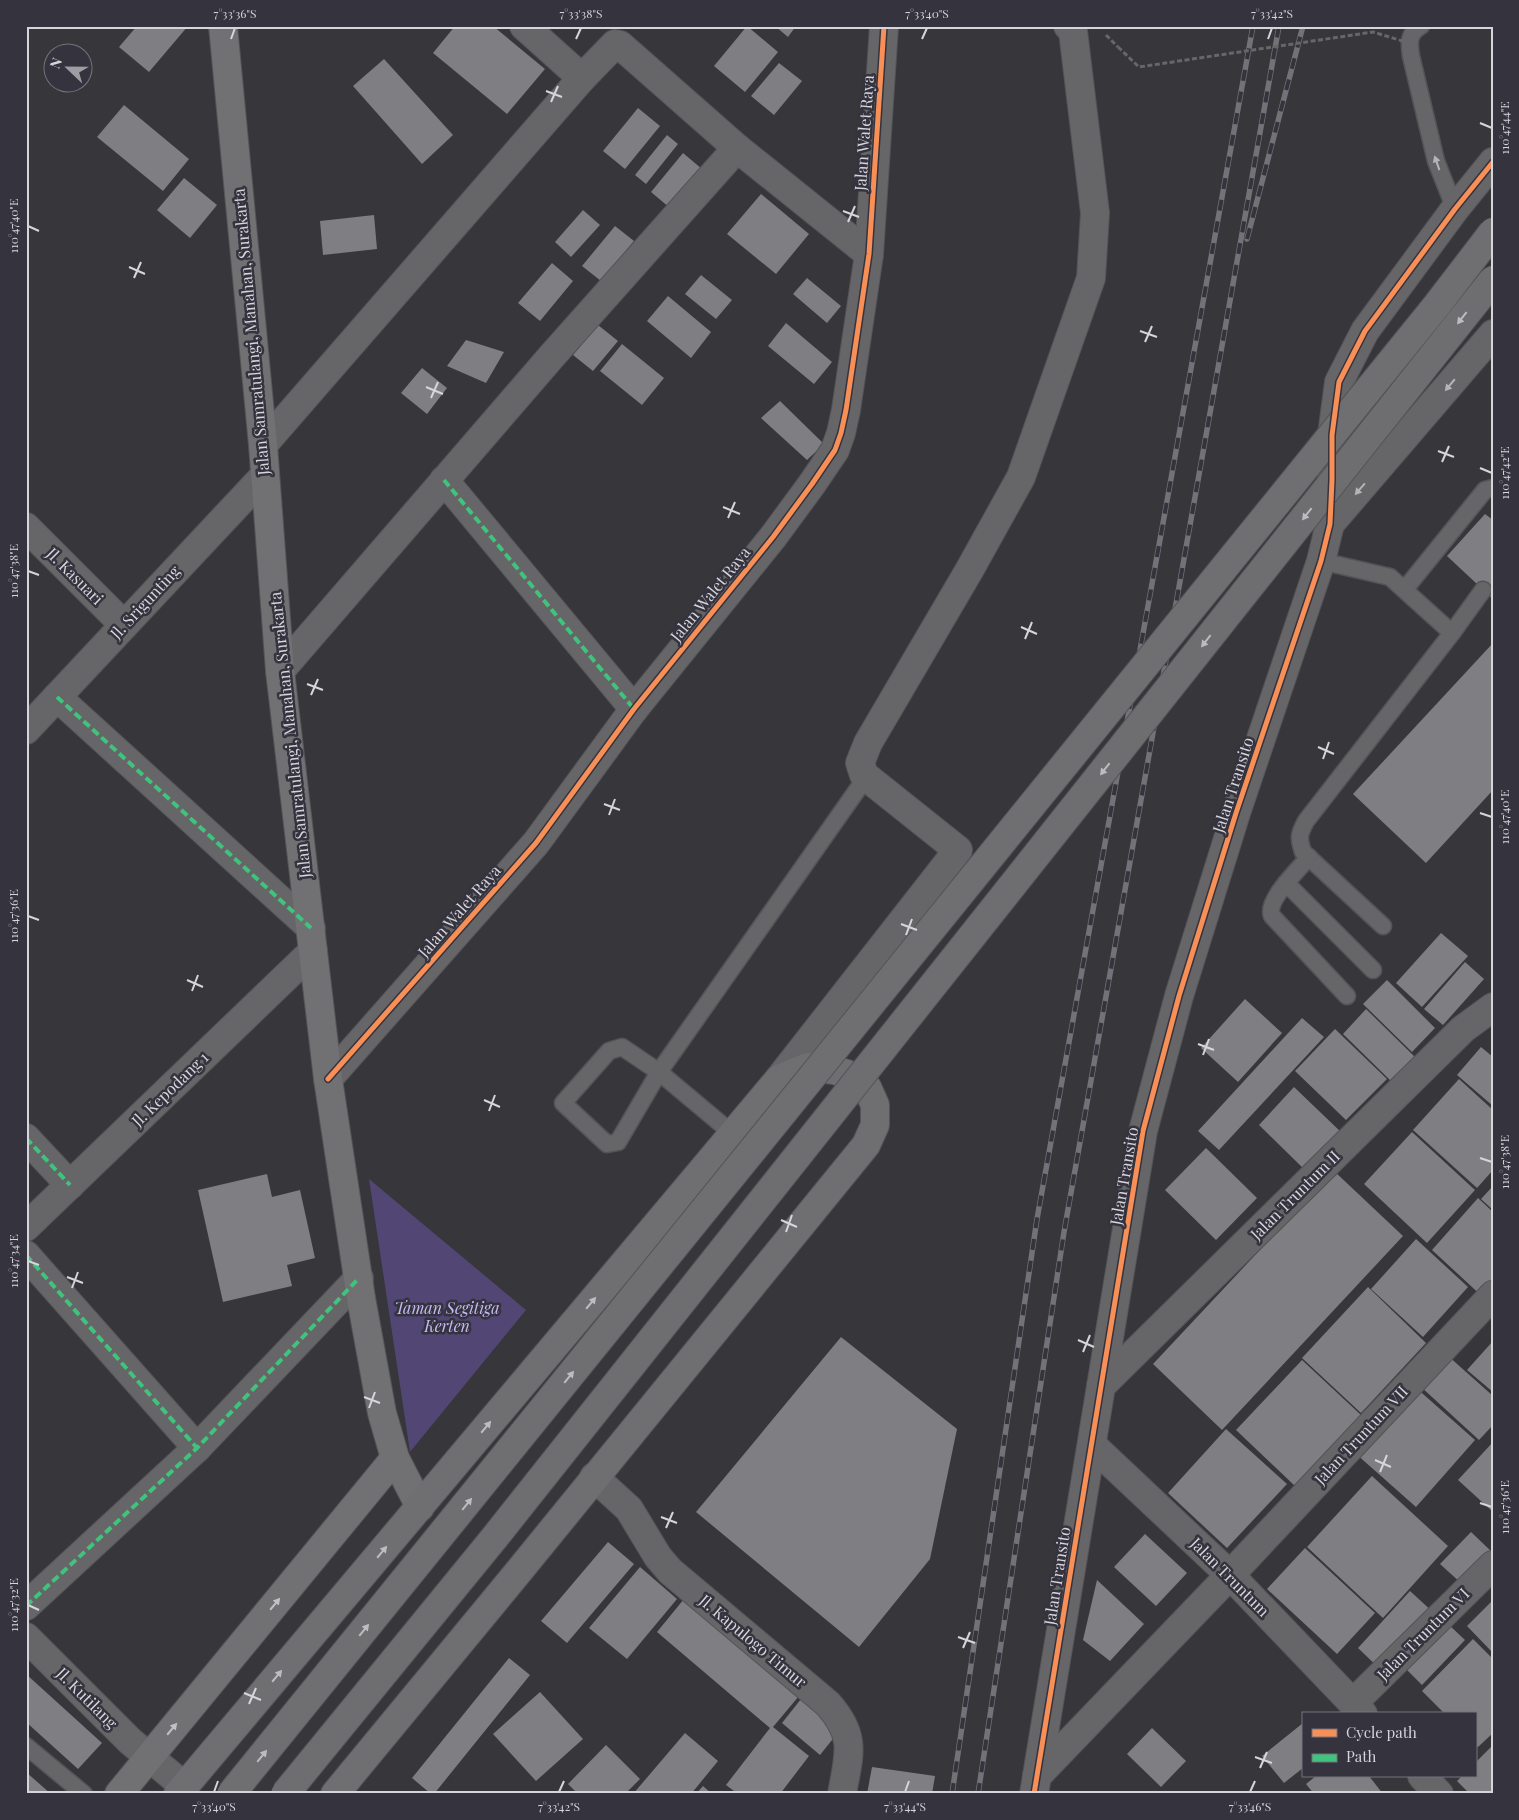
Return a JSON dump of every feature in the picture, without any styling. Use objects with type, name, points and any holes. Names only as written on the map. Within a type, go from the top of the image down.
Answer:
[{"type":"highway","points":[[286,1794],[501,1530],[1493,280]]},
{"type":"main road","name":"Jalan Samratulangi, Manahan, Surakarta","points":[[223,26],[263,445],[280,671],[328,1079],[361,1298],[382,1413],[392,1449],[420,1507]]},
{"type":"main road","points":[[231,1794],[1406,343],[1493,232]]},
{"type":"main road","points":[[181,1790],[779,1079],[808,1067],[834,1070],[847,1074],[867,1087],[875,1105],[875,1126],[866,1145],[335,1794]]},
{"type":"main road","points":[[119,1794],[392,1449]]},
{"type":"street","points":[[524,26],[582,78]]},
{"type":"street","name":"Jalan Walet Raya","points":[[328,1079],[536,843],[634,709],[773,537],[835,450],[846,410],[868,254],[884,26]]},
{"type":"street","points":[[779,1079],[958,850],[864,775],[860,763],[868,743],[970,569],[1021,477],[1091,278],[1096,213],[1072,31],[1068,26]]},
{"type":"street","points":[[263,445],[582,78],[615,44],[620,45],[737,148],[868,254]]},
{"type":"street","points":[[280,671],[570,335],[737,148]]},
{"type":"street","points":[[1391,454],[1374,458],[1359,457],[1346,451],[1338,440],[1335,416],[1339,382],[1365,331],[1455,209],[1493,162]]},
{"type":"street","points":[[1330,524],[1493,334]]},
{"type":"street","name":"Jalan Transito","points":[[1036,1785],[1143,1131],[1174,1015],[1239,804],[1321,561],[1330,524],[1332,436],[1335,416]]},
{"type":"street","name":"Jl. Srigunting","points":[[26,730],[265,475]]},
{"type":"street","points":[[444,480],[634,709]]},
{"type":"street","name":"Jl. Kasuari","points":[[26,527],[124,625]]},
{"type":"street","points":[[57,697],[312,940]]},
{"type":"street","name":"Jl. Kepodang 1","points":[[26,1227],[70,1185],[312,940]]},
{"type":"street","name":"Jalan Truntum II","points":[[1101,1386],[1463,1029],[1493,1008]]},
{"type":"street","points":[[26,1138],[70,1185]]},
{"type":"street","points":[[26,1254],[197,1448]]},
{"type":"street","points":[[26,1606],[197,1448],[359,1278]]},
{"type":"street","name":"Jalan Truntum VII","points":[[1036,1785],[1493,1295]]},
{"type":"street","name":"Jalan Truntum","points":[[1092,1445],[1230,1575],[1358,1708]]},
{"type":"street","name":"Jl. Kapulogo Timur","points":[[594,1477],[621,1500],[633,1515],[658,1557],[670,1571],[828,1704],[838,1716],[846,1729],[849,1746],[842,1794]]},
{"type":"street","name":"Jalan Truntum VI","points":[[1358,1708],[1493,1565]]},
{"type":"street","name":"Jl. Kutilang","points":[[26,1637],[181,1790]]},
{"type":"street","points":[[1424,1778],[1439,1794]]},
{"type":"lane","points":[[1421,26],[1412,34],[1409,43],[1415,77],[1436,162],[1455,209]]},
{"type":"lane","points":[[1405,589],[1485,490],[1493,488]]},
{"type":"lane","points":[[1321,561],[1390,577],[1452,634]]},
{"type":"lane","points":[[1383,926],[1304,852],[1299,838],[1306,821],[1452,634],[1483,590]]},
{"type":"lane","points":[[733,1134],[659,1072],[622,1047],[609,1051],[563,1103],[607,1144],[618,1142],[659,1072],[867,776]]},
{"type":"lane","points":[[1309,857],[1286,883],[1271,905],[1270,911],[1272,916],[1347,996]]},
{"type":"lane","points":[[1286,883],[1373,970]]},
{"type":"lane","points":[[26,1746],[84,1794]]},
{"type":"path","points":[[1118,47],[1139,67],[1373,32],[1409,43]]},
{"type":"green space","name":"Taman Segitiga Kerten","points":[[369,1179],[526,1310],[410,1452]]},
{"type":"building","points":[[137,26],[188,26],[149,72],[119,47]]},
{"type":"building","points":[[455,26],[493,26],[545,69],[507,114],[433,53]]},
{"type":"building","points":[[747,26],[778,52],[745,92],[714,66]]},
{"type":"building","points":[[775,26],[796,26],[788,37]]},
{"type":"building","points":[[384,59],[453,135],[422,164],[353,86]]},
{"type":"building","points":[[779,63],[802,81],[774,115],[751,96]]},
{"type":"building","points":[[124,105],[189,159],[163,191],[97,137]]},
{"type":"building","points":[[638,108],[660,126],[625,169],[603,151]]},
{"type":"building","points":[[667,135],[678,144],[646,184],[635,175]]},
{"type":"building","points":[[683,153],[702,169],[670,208],[651,192]]},
{"type":"building","points":[[184,178],[217,205],[190,238],[157,210]]},
{"type":"building","points":[[761,194],[809,234],[776,274],[727,234]]},
{"type":"building","points":[[583,210],[600,225],[571,257],[555,242]]},
{"type":"building","points":[[374,215],[377,249],[323,255],[320,221]]},
{"type":"building","points":[[615,226],[634,241],[601,281],[582,266]]},
{"type":"building","points":[[552,263],[573,281],[540,321],[518,303]]},
{"type":"building","points":[[701,275],[732,300],[716,319],[685,294]]},
{"type":"building","points":[[807,278],[841,306],[827,323],[793,294]]},
{"type":"building","points":[[668,296],[711,332],[691,358],[647,321]]},
{"type":"building","points":[[786,323],[832,362],[814,384],[768,346]]},
{"type":"building","points":[[598,325],[618,341],[593,371],[573,355]]},
{"type":"building","points":[[466,340],[504,352],[486,383],[447,366]]},
{"type":"building","points":[[622,344],[664,378],[642,405],[600,371]]},
{"type":"building","points":[[422,368],[447,388],[427,414],[401,393]]},
{"type":"building","points":[[780,401],[824,444],[807,460],[761,418]]},
{"type":"building","points":[[1485,514],[1493,520],[1493,599],[1447,556]]},
{"type":"building","points":[[1493,643],[1493,790],[1426,863],[1353,794]]},
{"type":"building","points":[[1441,933],[1468,956],[1422,1007],[1396,983]]},
{"type":"building","points":[[1465,962],[1484,979],[1443,1025],[1424,1009]]},
{"type":"building","points":[[1387,980],[1435,1028],[1412,1052],[1363,1004]]},
{"type":"building","points":[[1245,999],[1282,1033],[1238,1082],[1201,1048]]},
{"type":"building","points":[[1366,1009],[1415,1057],[1392,1082],[1343,1034]]},
{"type":"building","points":[[1302,1018],[1324,1037],[1219,1150],[1198,1131]]},
{"type":"building","points":[[1335,1029],[1387,1079],[1346,1120],[1295,1071]]},
{"type":"building","points":[[1481,1047],[1493,1057],[1493,1106],[1457,1075]]},
{"type":"building","points":[[1459,1079],[1493,1110],[1493,1170],[1477,1188],[1413,1130]]},
{"type":"building","points":[[1294,1087],[1343,1134],[1307,1172],[1259,1125]]},
{"type":"building","points":[[1412,1132],[1475,1190],[1427,1243],[1364,1184]]},
{"type":"building","points":[[1206,1148],[1257,1198],[1216,1240],[1165,1190]]},
{"type":"building","points":[[1334,1171],[1403,1236],[1222,1430],[1153,1364]]},
{"type":"building","points":[[267,1174],[272,1197],[300,1190],[315,1258],[287,1265],[292,1286],[223,1302],[198,1190]]},
{"type":"building","points":[[1493,1186],[1493,1210],[1481,1199]]},
{"type":"building","points":[[1478,1198],[1493,1212],[1493,1291],[1485,1299],[1432,1250]]},
{"type":"building","points":[[1416,1239],[1468,1287],[1423,1337],[1371,1289]]},
{"type":"building","points":[[1368,1287],[1426,1343],[1361,1413],[1302,1358]]},
{"type":"building","points":[[841,1337],[957,1429],[930,1559],[859,1647],[696,1512]]},
{"type":"building","points":[[1493,1341],[1493,1392],[1467,1370]]},
{"type":"building","points":[[1447,1355],[1493,1396],[1493,1425],[1479,1440],[1420,1386]]},
{"type":"building","points":[[1302,1360],[1361,1415],[1295,1486],[1236,1430]]},
{"type":"building","points":[[1414,1386],[1475,1440],[1416,1507],[1355,1453]]},
{"type":"building","points":[[1226,1429],[1287,1484],[1227,1548],[1168,1493]]},
{"type":"building","points":[[1493,1442],[1493,1512],[1458,1480]]},
{"type":"building","points":[[1372,1476],[1448,1546],[1383,1618],[1307,1547]]},
{"type":"building","points":[[1471,1532],[1492,1552],[1462,1584],[1440,1564]]},
{"type":"building","points":[[1145,1534],[1187,1573],[1156,1606],[1114,1567]]},
{"type":"building","points":[[608,1542],[634,1564],[567,1643],[541,1621]]},
{"type":"building","points":[[1305,1548],[1375,1613],[1337,1654],[1267,1589]]},
{"type":"building","points":[[640,1567],[677,1599],[627,1659],[589,1628]]},
{"type":"building","points":[[1097,1580],[1144,1624],[1110,1661],[1083,1640]]},
{"type":"building","points":[[1410,1591],[1434,1613],[1382,1671],[1358,1648]]},
{"type":"building","points":[[684,1599],[799,1696],[773,1727],[809,1756],[780,1794],[738,1794],[726,1785],[770,1728],[657,1632]]},
{"type":"building","points":[[1493,1600],[1493,1653],[1467,1626]]},
{"type":"building","points":[[1447,1623],[1465,1640],[1422,1685],[1404,1667]]},
{"type":"building","points":[[1473,1639],[1493,1659],[1493,1733],[1478,1747],[1476,1745],[1476,1712],[1443,1712],[1422,1691]]},
{"type":"building","points":[[509,1658],[530,1675],[434,1794],[431,1794],[412,1778]]},
{"type":"building","points":[[26,1674],[102,1743],[78,1769],[26,1722]]},
{"type":"building","points":[[540,1692],[583,1739],[536,1781],[493,1734]]},
{"type":"building","points":[[801,1699],[840,1730],[820,1755],[782,1723]]},
{"type":"building","points":[[1302,1724],[1302,1769],[1284,1783],[1262,1756]]},
{"type":"building","points":[[1152,1728],[1186,1761],[1161,1787],[1127,1754]]},
{"type":"building","points":[[685,1733],[718,1761],[691,1794],[633,1794]]},
{"type":"building","points":[[606,1745],[640,1779],[625,1794],[578,1794],[568,1784]]},
{"type":"building","points":[[1493,1745],[1493,1794],[1470,1794],[1457,1781],[1460,1778],[1476,1778],[1476,1762]]},
{"type":"building","points":[[872,1767],[935,1776],[932,1794],[867,1794]]},
{"type":"building","points":[[26,1772],[51,1794],[26,1794]]},
{"type":"building","points":[[1314,1778],[1371,1778],[1383,1794],[1314,1794],[1306,1784]]},
{"type":"building","points":[[703,1786],[712,1794],[696,1794]]},
{"type":"railway","points":[[952,1794],[1037,1219],[1253,26]]},
{"type":"railway","points":[[978,1794],[1064,1232],[1279,26]]},
{"type":"railway","points":[[1247,239],[1303,26]]},
{"type":"marked path","points":[[444,480],[634,709]]},
{"type":"marked path","points":[[57,697],[311,928]]},
{"type":"marked path","points":[[26,1138],[70,1185]]},
{"type":"marked path","points":[[26,1255],[197,1448]]},
{"type":"marked path","points":[[26,1606],[197,1448],[359,1278]]},
{"type":"cycle path","points":[[328,1079],[536,843],[634,709],[773,537],[835,450],[846,410],[869,254],[884,26]]},
{"type":"cycle path","points":[[1034,1794],[1143,1131],[1179,996],[1236,813],[1321,561],[1330,524],[1332,435],[1339,382],[1365,331],[1455,209],[1493,162]]}]
